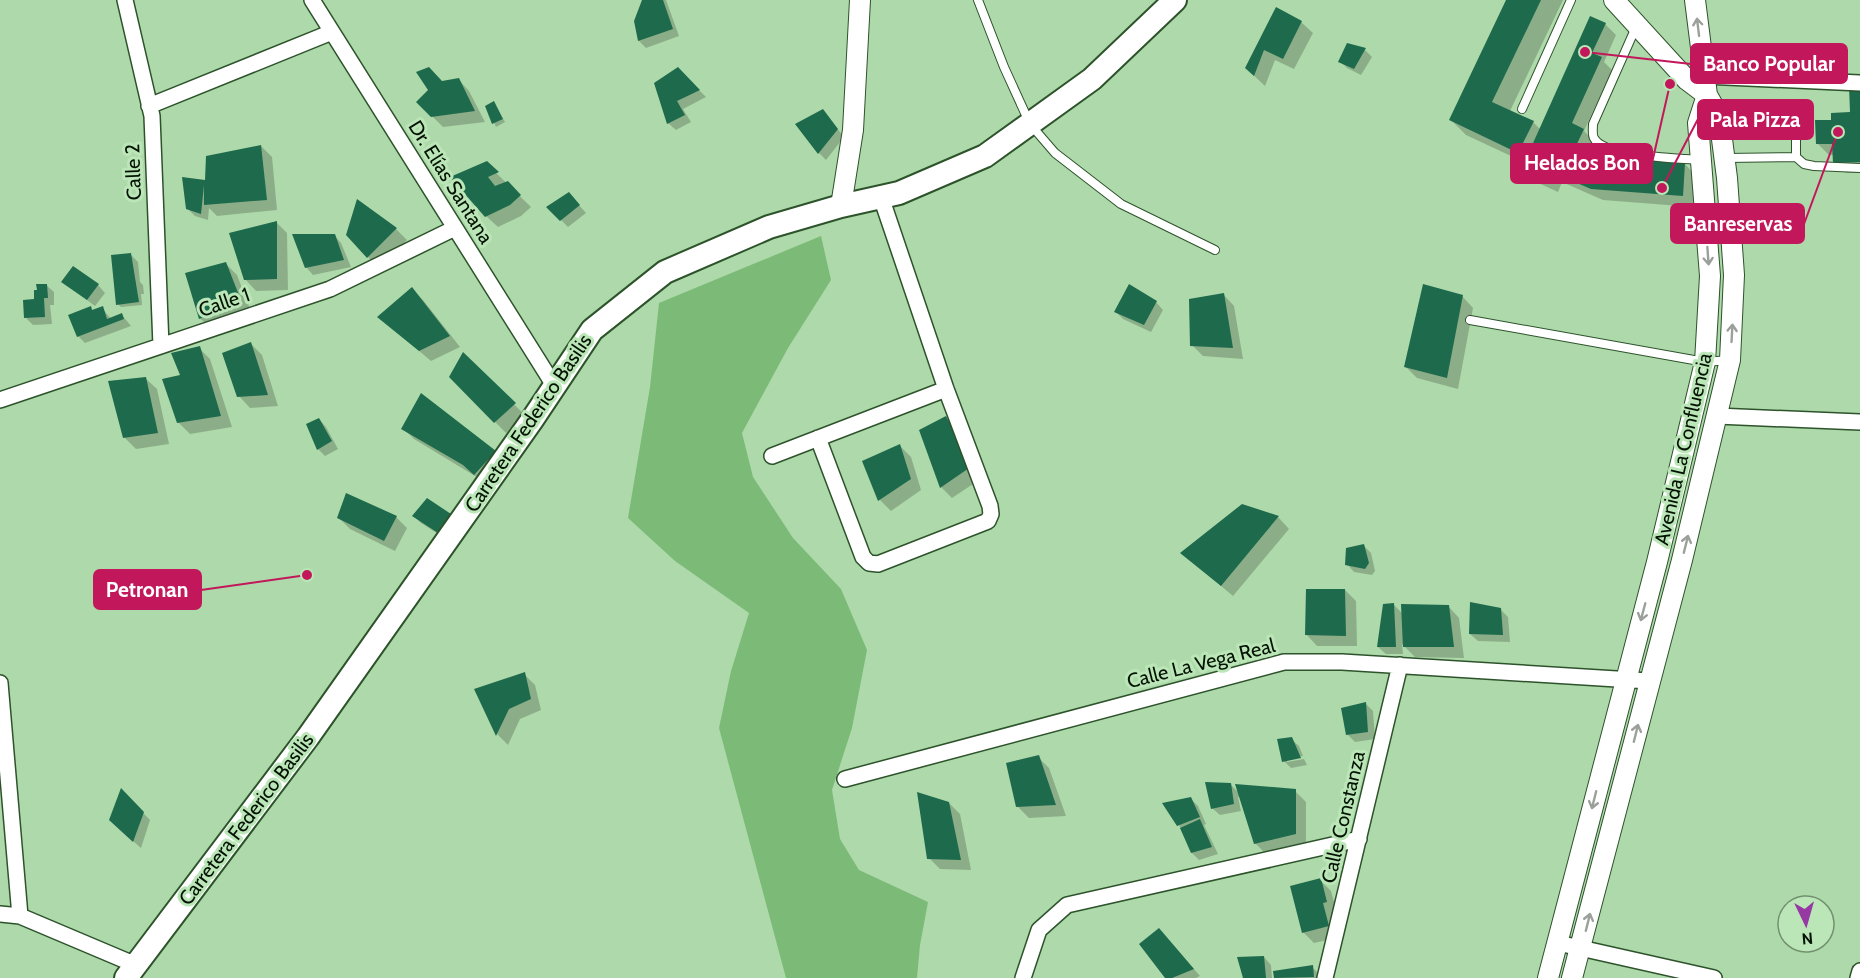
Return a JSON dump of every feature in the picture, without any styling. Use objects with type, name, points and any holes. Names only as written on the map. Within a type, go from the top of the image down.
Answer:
[{"type":"main road","name":"Carretera Federico Basilis","points":[[131,972],[308,737],[555,387],[592,330],[665,273],[769,227],[841,206],[899,193],[985,156],[1092,79],[1175,0]]},
{"type":"street","name":"Calle 2","points":[[125,0],[152,128],[161,346]]},
{"type":"street","name":"Dr. Elías Santana","points":[[312,0],[555,387]]},
{"type":"street","points":[[841,206],[853,130],[860,0]]},
{"type":"street","points":[[1614,0],[1688,80],[1706,85],[1860,82]]},
{"type":"street","points":[[1695,0],[1706,85]]},
{"type":"street","points":[[149,106],[332,32]]},
{"type":"street","name":"Avenida La Confluencia","points":[[1572,978],[1718,416],[1730,360],[1734,274],[1725,158],[1719,116],[1706,85]]},
{"type":"street","name":"Avenida La Confluencia","points":[[1548,978],[1657,562],[1705,362],[1710,276],[1698,123],[1706,85]]},
{"type":"street","points":[[818,438],[863,557],[869,563],[878,564],[988,521],[991,514],[990,506],[946,389],[881,197]]},
{"type":"street","name":"Calle 1","points":[[0,400],[330,289],[455,228]]},
{"type":"street","points":[[772,456],[946,389]]},
{"type":"street","points":[[1718,416],[1860,422]]},
{"type":"street","name":"Calle La Vega Real","points":[[846,779],[1284,662],[1400,665],[1649,681]]},
{"type":"street","name":"Calle Constanza","points":[[1325,978],[1400,665]]},
{"type":"street","points":[[0,684],[20,916]]},
{"type":"street","points":[[1023,978],[1039,930],[1067,905],[1359,839]]},
{"type":"street","points":[[0,914],[20,916],[131,972]]},
{"type":"street","points":[[1558,943],[1714,978]]},
{"type":"street","points":[[1858,978],[1860,970]]},
{"type":"lane","points":[[978,0],[1004,67],[1030,124],[1055,153],[1121,204],[1215,250]]},
{"type":"lane","points":[[1522,109],[1571,0]]},
{"type":"lane","points":[[1636,26],[1593,124],[1593,138],[1608,148],[1627,153],[1701,160]]},
{"type":"lane","points":[[1719,116],[1789,107],[1796,117],[1796,157]]},
{"type":"lane","points":[[1725,158],[1796,157],[1804,164],[1814,166],[1860,168]]},
{"type":"lane","points":[[1470,320],[1705,362],[1730,360]]},
{"type":"green space","points":[[821,236],[831,280],[788,348],[742,433],[753,477],[793,538],[841,589],[867,650],[852,728],[832,790],[840,839],[859,870],[928,902],[917,978],[786,978],[719,728],[731,671],[749,613],[675,561],[628,518],[650,387],[659,303]]},
{"type":"building","points":[[642,0],[663,0],[673,29],[638,41],[634,21]]},
{"type":"building","points":[[1506,0],[1541,0],[1492,102],[1534,121],[1518,153],[1449,120]]},
{"type":"building","points":[[1276,7],[1302,21],[1283,59],[1264,50],[1254,76],[1245,68]]},
{"type":"building","points":[[1590,16],[1606,23],[1592,53],[1602,57],[1572,123],[1584,129],[1575,148],[1593,156],[1685,163],[1683,196],[1591,189],[1551,172],[1547,181],[1521,170]]},
{"type":"building","points":[[1347,43],[1366,48],[1354,69],[1338,62]]},
{"type":"building","points":[[429,67],[442,81],[459,78],[475,111],[431,117],[416,102],[428,90],[416,72]]},
{"type":"building","points":[[678,67],[700,90],[677,101],[685,115],[667,124],[654,83]]},
{"type":"building","points":[[1849,86],[1860,86],[1860,162],[1833,163],[1832,144],[1816,144],[1815,120],[1831,120],[1831,113],[1850,112]]},
{"type":"building","points":[[494,101],[503,119],[492,124],[485,106]]},
{"type":"building","points":[[823,109],[838,129],[818,154],[795,124]]},
{"type":"building","points":[[261,145],[267,200],[204,205],[204,185],[201,214],[186,209],[182,177],[205,180],[206,156]]},
{"type":"building","points":[[487,161],[499,172],[488,177],[495,186],[508,181],[521,195],[510,205],[485,217],[450,177]]},
{"type":"building","points":[[569,192],[580,205],[560,221],[546,207]]},
{"type":"building","points":[[357,199],[397,228],[367,258],[346,235]]},
{"type":"building","points":[[277,221],[277,279],[244,280],[229,233]]},
{"type":"building","points":[[292,234],[335,234],[344,260],[305,268]]},
{"type":"building","points":[[131,253],[139,302],[116,305],[111,255]]},
{"type":"building","points":[[226,262],[242,303],[199,319],[185,273]]},
{"type":"building","points":[[73,266],[99,284],[87,300],[61,282]]},
{"type":"building","points":[[36,284],[47,284],[48,298],[44,298],[45,317],[24,318],[23,300],[34,299]]},
{"type":"building","points":[[1129,284],[1157,301],[1144,325],[1114,312]]},
{"type":"building","points":[[1423,284],[1463,295],[1447,378],[1404,367]]},
{"type":"building","points":[[412,287],[450,336],[419,351],[377,317]]},
{"type":"building","points":[[1224,293],[1233,348],[1190,346],[1189,299]]},
{"type":"building","points":[[91,306],[92,310],[103,306],[107,319],[122,313],[124,319],[77,337],[68,315]]},
{"type":"building","points":[[251,342],[268,395],[237,397],[222,353]]},
{"type":"building","points":[[200,346],[221,416],[177,423],[162,379],[180,375],[171,353]]},
{"type":"building","points":[[463,352],[516,403],[494,423],[449,377]]},
{"type":"building","points":[[146,377],[158,433],[123,438],[108,381]]},
{"type":"building","points":[[421,393],[496,451],[474,475],[463,465],[401,429]]},
{"type":"building","points":[[946,416],[972,466],[940,488],[919,430]]},
{"type":"building","points":[[319,418],[332,441],[317,450],[306,424]]},
{"type":"building","points":[[900,444],[911,479],[878,501],[862,461]]},
{"type":"building","points":[[346,493],[397,516],[384,541],[337,518]]},
{"type":"building","points":[[427,498],[454,516],[438,533],[412,516]]},
{"type":"building","points":[[1242,504],[1279,516],[1221,586],[1180,553]]},
{"type":"building","points":[[1364,544],[1369,563],[1365,569],[1345,565],[1346,548]]},
{"type":"building","points":[[1306,589],[1345,589],[1346,636],[1305,635]]},
{"type":"building","points":[[1470,602],[1501,608],[1503,635],[1469,634]]},
{"type":"building","points":[[1394,603],[1396,647],[1377,647],[1383,604]]},
{"type":"building","points":[[1401,604],[1449,605],[1454,647],[1403,647]]},
{"type":"building","points":[[525,672],[531,699],[509,709],[496,736],[474,689]]},
{"type":"building","points":[[1366,702],[1368,732],[1346,735],[1341,708]]},
{"type":"building","points":[[1292,737],[1301,758],[1282,762],[1277,739]]},
{"type":"building","points":[[1039,755],[1056,805],[1016,807],[1006,763]]},
{"type":"building","points":[[1205,782],[1231,783],[1234,804],[1211,809]]},
{"type":"building","points":[[1235,784],[1296,789],[1296,834],[1254,844]]},
{"type":"building","points":[[121,788],[144,812],[133,842],[109,820]]},
{"type":"building","points":[[917,792],[949,802],[961,860],[927,859]]},
{"type":"building","points":[[1191,797],[1200,817],[1177,826],[1162,803]]},
{"type":"building","points":[[1200,819],[1212,847],[1191,853],[1180,828]]},
{"type":"building","points":[[1321,878],[1327,902],[1323,903],[1329,926],[1302,933],[1290,886]]},
{"type":"building","points":[[1159,928],[1194,969],[1172,978],[1165,978],[1139,944]]},
{"type":"building","points":[[1264,956],[1266,978],[1243,978],[1237,957]]},
{"type":"building","points":[[1313,965],[1314,977],[1274,978],[1273,971]]},
{"type":"place","name":"Banco Popular","points":[[1585,52]]},
{"type":"place","name":"Helados Bon","points":[[1670,84]]},
{"type":"place","name":"Banreservas","points":[[1838,132]]},
{"type":"place","name":"Pala Pizza","points":[[1662,188]]},
{"type":"place","name":"Petronan","points":[[307,575]]}]
